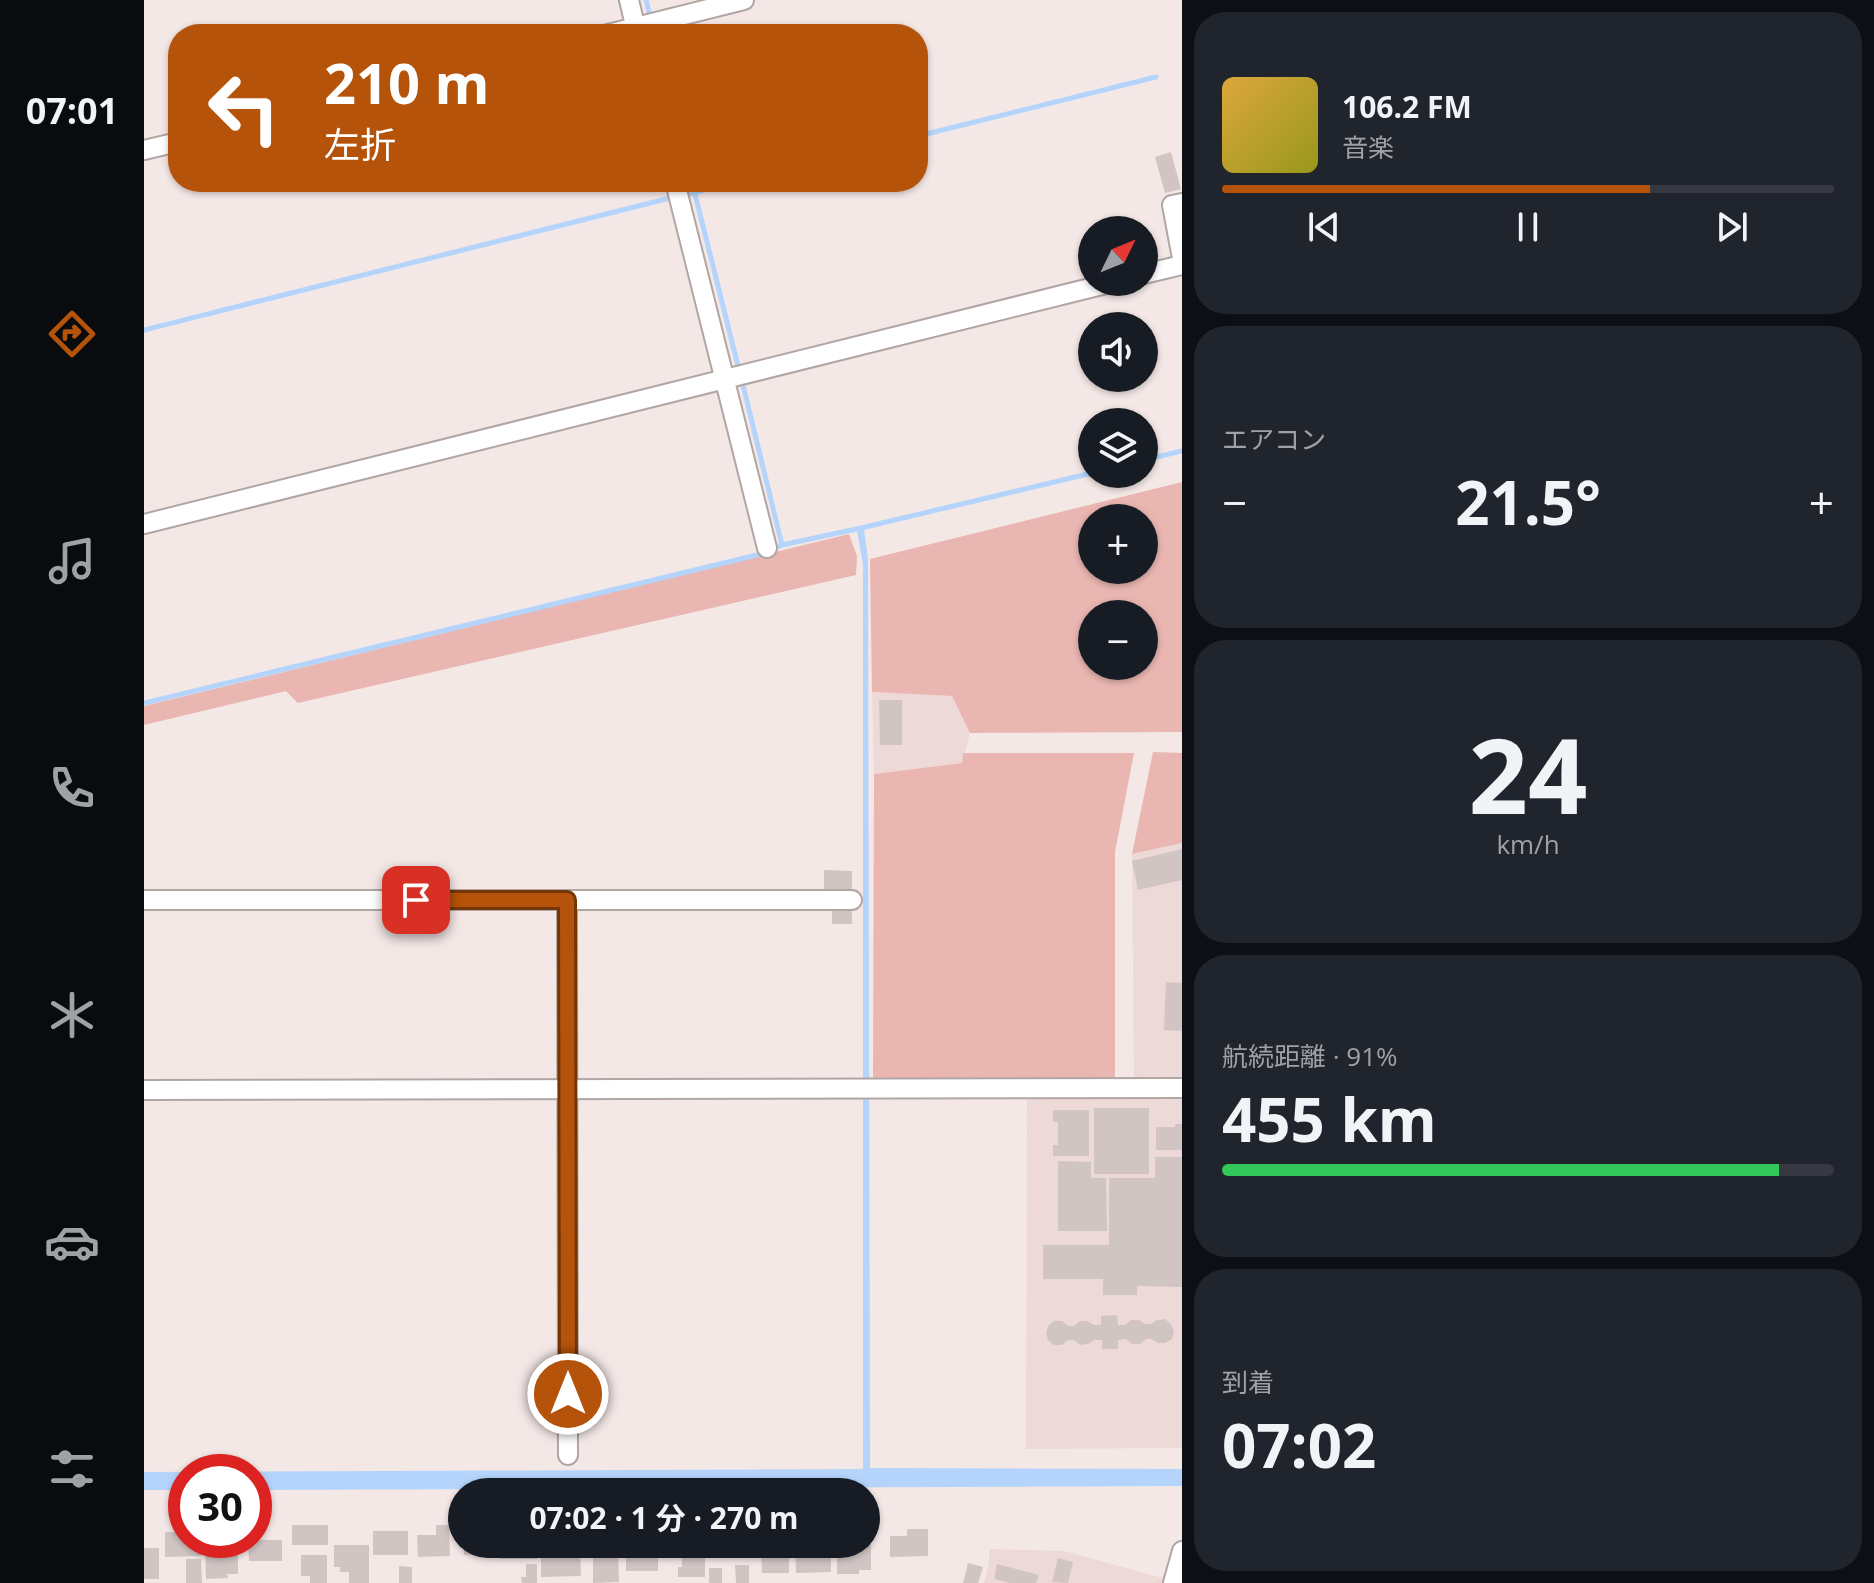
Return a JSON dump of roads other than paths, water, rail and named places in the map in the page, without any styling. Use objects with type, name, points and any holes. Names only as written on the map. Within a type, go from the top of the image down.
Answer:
[{"type":"street","points":[[629,0],[634,24]]},
{"type":"street","points":[[660,24],[744,0]]},
{"type":"street","points":[[144,150],[168,144]]},
{"type":"street","points":[[678,192],[767,548]]},
{"type":"street","points":[[1182,203],[1172,205],[1182,258]]},
{"type":"street","points":[[1158,271],[1182,265]]},
{"type":"street","points":[[144,524],[1078,291]]},
{"type":"street","points":[[144,900],[852,900]]},
{"type":"street","points":[[567,900],[568,1455]]},
{"type":"street","points":[[144,1090],[1182,1088]]},
{"type":"street","points":[[1173,1583],[1182,1551]]},
{"type":"water","points":[[864,529],[868,559],[870,1468],[1182,1469],[1182,1486],[880,1487],[880,1478],[448,1478],[448,1489],[272,1490],[272,1471],[863,1469],[863,564],[857,531]]},
{"type":"water","points":[[144,1472],[168,1472],[168,1490],[144,1490]]},
{"type":"waterway","points":[[646,0],[649,12]]},
{"type":"waterway","points":[[928,134],[1156,77]]},
{"type":"waterway","points":[[694,192],[738,366]]},
{"type":"waterway","points":[[685,195],[697,192]]},
{"type":"waterway","points":[[144,330],[670,198]]},
{"type":"waterway","points":[[743,385],[782,545],[861,528],[861,534]]},
{"type":"waterway","points":[[1158,457],[1182,451]]},
{"type":"waterway","points":[[861,528],[1078,476]]},
{"type":"waterway","points":[[144,703],[761,554],[782,545]]}]
